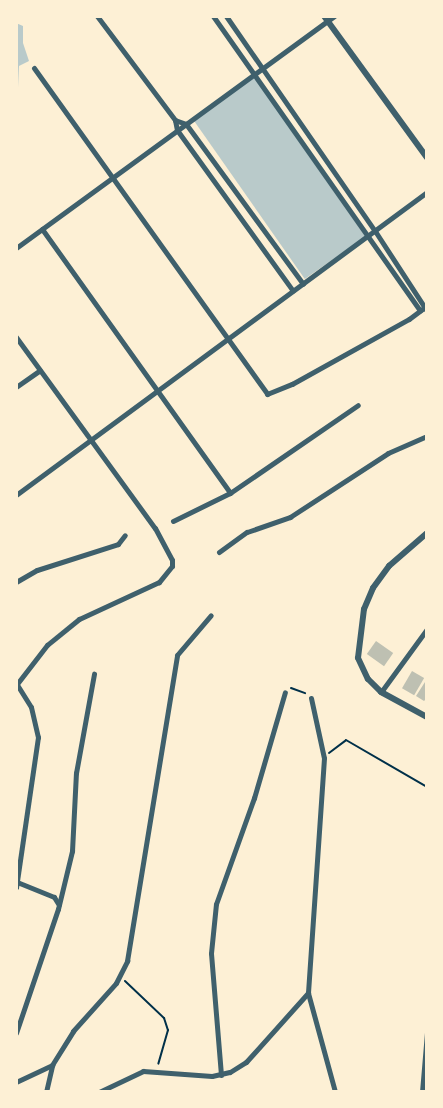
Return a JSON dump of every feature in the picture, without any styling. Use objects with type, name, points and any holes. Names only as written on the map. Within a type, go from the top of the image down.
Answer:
[{"type":"street","points":[[97,16],[175,120],[177,130],[293,291]]},
{"type":"street","points":[[213,16],[420,311]]},
{"type":"street","points":[[226,16],[264,67],[340,179],[426,311]]},
{"type":"street","points":[[16,248],[264,67],[326,19],[334,16]]},
{"type":"street","points":[[326,19],[427,158]]},
{"type":"street","points":[[34,68],[267,394],[292,384],[420,311],[426,311]]},
{"type":"street","points":[[175,120],[186,124],[303,284]]},
{"type":"street","points":[[332,185],[340,179]]},
{"type":"street","points":[[16,496],[427,192]]},
{"type":"street","points":[[42,229],[230,493]]},
{"type":"street","points":[[16,337],[155,528],[172,566],[159,582],[79,619],[47,645],[17,684],[31,707],[38,737],[16,886]]},
{"type":"street","points":[[16,387],[40,370]]},
{"type":"street","points":[[173,521],[230,493],[358,406]]},
{"type":"street","points":[[218,552],[247,532],[290,517],[388,453],[427,436]]},
{"type":"street","points":[[427,533],[389,566],[373,588],[364,609],[358,658],[368,679],[381,692],[427,717]]},
{"type":"street","points":[[16,582],[36,570],[118,544],[126,535]]},
{"type":"street","points":[[46,1092],[52,1065],[73,1031],[120,976],[127,962],[177,655],[211,615]]},
{"type":"street","points":[[381,692],[427,629]]},
{"type":"street","points":[[16,1033],[59,905],[72,851],[76,773],[94,674]]},
{"type":"street","points":[[221,1075],[211,953],[216,904],[254,798],[285,692]]},
{"type":"street","points":[[311,698],[324,758],[308,993],[335,1092]]},
{"type":"street","points":[[17,882],[54,897],[59,905]]},
{"type":"street","points":[[99,1092],[130,1075],[154,1072],[221,1075],[246,1062],[308,993]]},
{"type":"street","points":[[422,1092],[427,1032]]},
{"type":"street","points":[[16,1082],[52,1065]]},
{"type":"path","points":[[285,692],[288,688],[293,688],[311,698]]},
{"type":"path","points":[[324,758],[346,740],[427,787]]},
{"type":"path","points":[[120,976],[164,1018],[168,1030],[154,1072]]},
{"type":"shaded area","points":[[16,23],[23,26],[23,43],[29,61],[19,66],[16,130]]},
{"type":"shaded area","points":[[253,76],[365,237],[305,279],[192,118]]},
{"type":"building","points":[[376,641],[393,653],[384,666],[367,654]]},
{"type":"building","points":[[412,671],[424,678],[414,695],[402,688]]},
{"type":"building","points":[[425,682],[427,698],[424,701],[416,696]]}]
